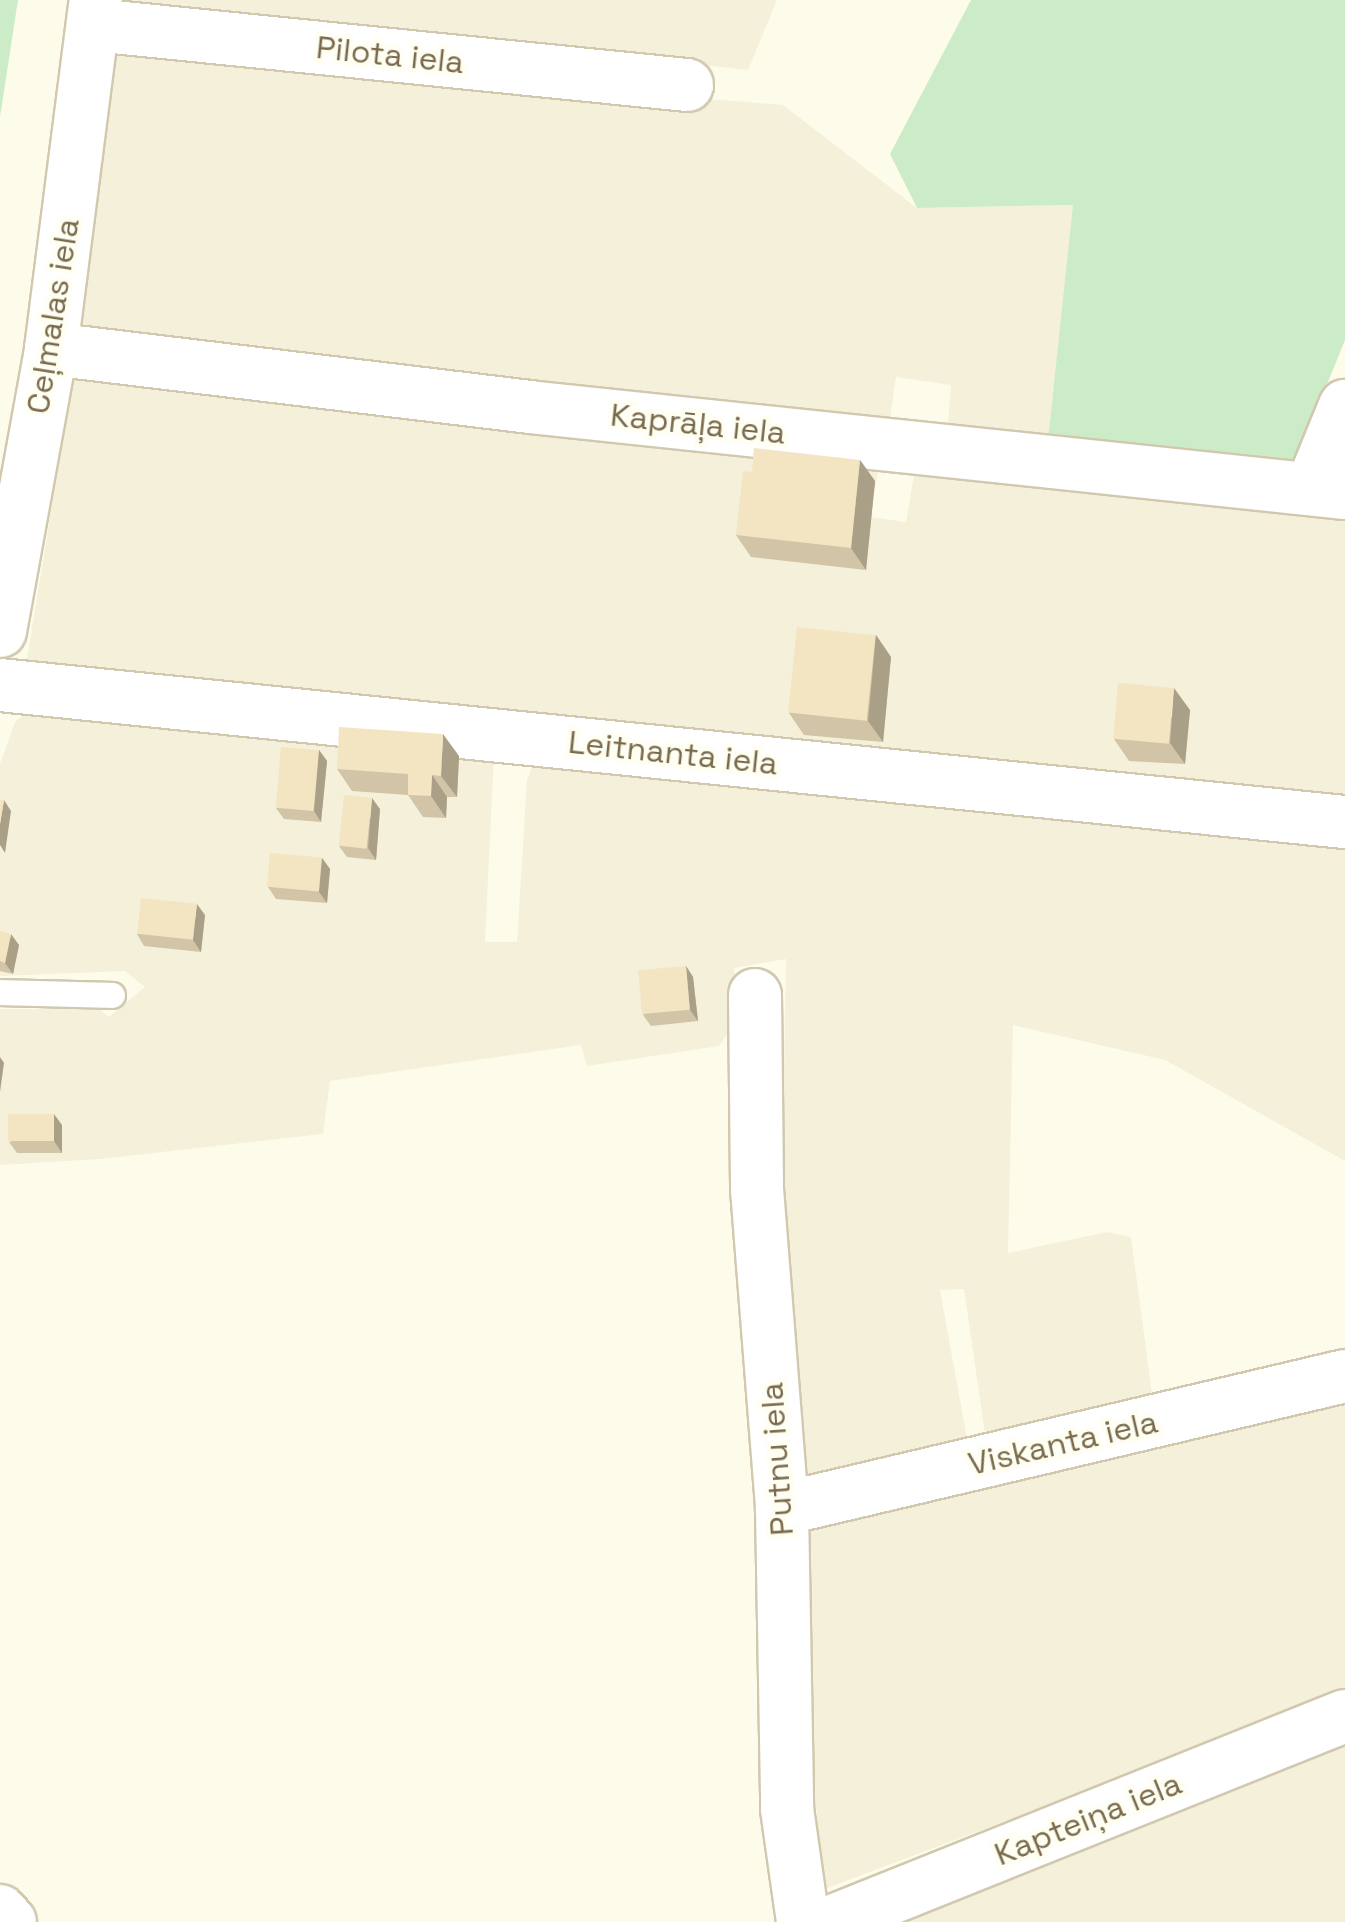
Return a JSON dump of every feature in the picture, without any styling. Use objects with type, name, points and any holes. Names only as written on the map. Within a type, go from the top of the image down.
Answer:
[{"type":"street","name":"Pilota iela","points":[[95,12],[687,85]]},
{"type":"street","name":"Ceļmalas iela","points":[[0,630],[51,349],[95,12]]},
{"type":"street","name":"Kaprāļa iela","points":[[51,349],[529,408],[1328,491]]},
{"type":"street","points":[[1328,491],[1345,406]]},
{"type":"street","name":"Leitnanta iela","points":[[0,684],[1345,822]]},
{"type":"street","name":"Putnu iela","points":[[755,995],[757,1189],[782,1509],[786,1809],[803,1922]]},
{"type":"street","name":"Viskanta iela","points":[[782,1509],[1345,1376]]},
{"type":"street","name":"Kapteiņa iela","points":[[830,1922],[1345,1716]]},
{"type":"street","points":[[0,1911],[10,1922]]},
{"type":"lane","points":[[0,992],[112,995]]},
{"type":"shaded area","points":[[118,0],[777,0],[748,70]]},
{"type":"shaded area","points":[[114,51],[783,105],[917,208],[1074,205],[1048,440],[948,423],[951,385],[896,377],[890,419],[80,329]]},
{"type":"shaded area","points":[[73,376],[880,458],[871,517],[906,522],[916,462],[1345,515],[1345,806],[42,667],[27,659]]},
{"type":"shaded area","points":[[26,713],[494,754],[485,942],[517,942],[527,780],[535,759],[1345,846],[1345,1161],[1165,1060],[1013,1025],[1008,1253],[1107,1232],[1131,1237],[1153,1401],[986,1441],[964,1289],[940,1290],[968,1444],[796,1482],[781,1247],[786,959],[734,968],[738,1019],[719,1046],[587,1066],[581,1045],[330,1081],[323,1134],[100,1159],[0,1165],[0,1009],[99,1009],[109,1017],[145,987],[125,971],[0,976],[0,764],[15,722]]},
{"type":"shaded area","points":[[1345,1386],[1345,1693],[822,1890],[796,1519]]},
{"type":"shaded area","points":[[1345,1734],[1345,1922],[876,1922]]},
{"type":"green space","points":[[0,0],[18,0],[0,117]]},
{"type":"green space","points":[[971,0],[1345,0],[1345,340],[1295,464],[1048,440],[1073,205],[917,208],[890,154]]},
{"type":"building","points":[[754,448],[860,460],[851,548],[736,535],[743,471],[752,472]]},
{"type":"building","points":[[797,627],[876,635],[867,721],[788,713]]},
{"type":"building","points":[[1118,683],[1174,688],[1169,744],[1113,739]]},
{"type":"building","points":[[339,727],[443,734],[441,776],[432,775],[431,796],[408,795],[408,774],[337,769]]},
{"type":"building","points":[[281,747],[319,750],[314,811],[276,808]]},
{"type":"building","points":[[344,795],[372,798],[367,849],[339,846]]},
{"type":"building","points":[[270,853],[322,858],[319,891],[267,887]]},
{"type":"building","points":[[141,898],[197,904],[193,940],[137,934]]},
{"type":"building","points":[[0,931],[11,934],[5,963],[0,961]]},
{"type":"building","points":[[686,966],[690,1010],[642,1014],[638,970]]},
{"type":"building","points":[[8,1114],[54,1114],[54,1141],[8,1141]]}]
